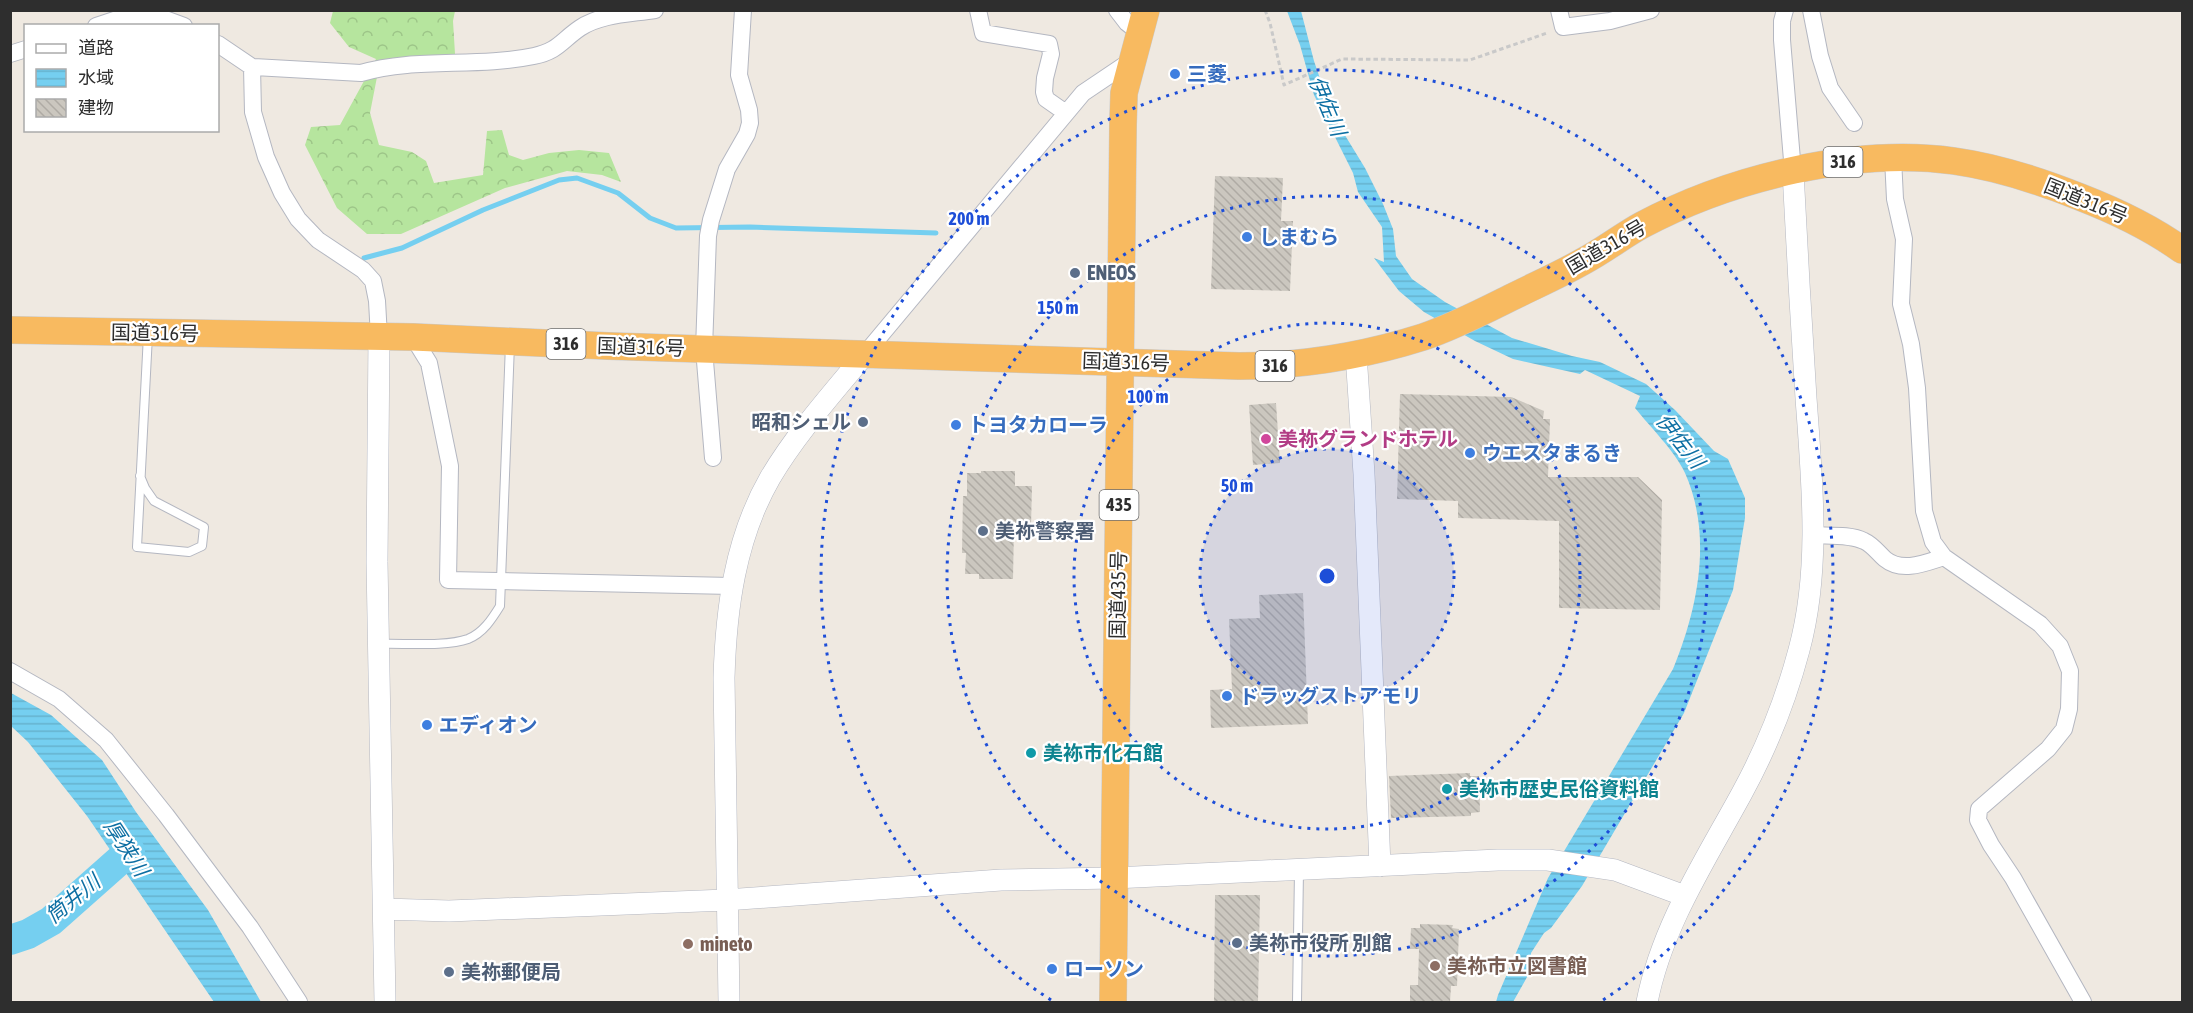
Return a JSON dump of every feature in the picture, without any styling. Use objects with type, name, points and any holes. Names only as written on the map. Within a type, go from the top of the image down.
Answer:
[{"type":"highway","name":"国道435号","points":[[1113,1002],[1124,93],[1143,22]]},
{"type":"highway","name":"国道316号","points":[[10,330],[413,337],[704,349],[1279,366],[1356,354],[1425,336],[1470,318],[1583,262],[1643,225],[1750,181],[1835,163],[1893,158],[1955,161],[1998,170],[2058,188],[2125,215],[2182,250]]},
{"type":"street","points":[[219,45],[252,67],[361,73],[376,68],[415,65],[492,63],[553,51],[581,28],[608,17],[655,10]]},
{"type":"street","points":[[713,458],[704,349],[711,220],[727,169],[747,135],[750,123],[749,110],[739,75],[743,10]]},
{"type":"street","points":[[978,10],[982,33],[1049,44],[1052,54],[1045,78],[1044,92],[1046,99],[1066,113]]},
{"type":"street","points":[[1117,10],[1127,23],[1143,22]]},
{"type":"street","points":[[1561,19],[1651,10]]},
{"type":"street","points":[[1647,1002],[1663,945],[1684,896],[1743,791],[1770,732],[1799,650],[1810,589],[1813,535],[1811,476],[1793,172],[1782,40],[1782,21],[1785,10]]},
{"type":"street","points":[[1811,10],[1820,56],[1830,88],[1854,123]]},
{"type":"street","points":[[100,24],[123,14],[165,19],[179,24]]},
{"type":"street","points":[[729,1002],[724,678],[726,633],[732,586],[744,539],[770,479],[800,435],[865,354],[1083,93],[1132,60]]},
{"type":"street","points":[[252,67],[253,112],[266,157],[282,193],[298,219],[318,240],[363,270],[373,281],[377,301],[379,644],[385,1002]]},
{"type":"street","points":[[1893,158],[1895,199],[1904,239],[1901,304],[1911,344],[1917,388],[1924,511],[1933,542],[1944,557],[2040,624],[2060,646],[2070,671],[2069,709],[2064,729],[2048,750],[1979,809],[1978,820],[1990,845],[2013,878],[2083,1002]]},
{"type":"street","points":[[413,337],[429,363],[450,466],[448,580],[732,586]]},
{"type":"street","points":[[1356,354],[1364,474],[1380,866]]},
{"type":"street","points":[[1813,535],[1855,538],[1865,541],[1894,565],[1911,567],[1944,557]]},
{"type":"street","points":[[10,671],[59,699],[106,741],[250,927],[299,1002]]},
{"type":"street","points":[[384,909],[449,911],[726,900],[1001,880],[1114,878],[1498,860],[1548,860],[1581,863],[1615,870],[1684,896]]},
{"type":"lane","points":[[140,476],[154,501],[204,527],[202,546],[189,552],[137,547],[140,476],[148,333]]},
{"type":"lane","points":[[379,644],[454,643],[470,639],[489,624],[500,606],[510,341]]},
{"type":"lane","points":[[1297,1002],[1299,870]]},
{"type":"path","points":[[1265,10],[1284,85],[1342,59],[1470,60],[1561,19]]},
{"type":"green space","points":[[333,11],[455,11],[453,21],[455,54],[397,62],[377,77],[370,113],[379,145],[412,152],[426,161],[434,183],[483,175],[487,131],[502,130],[509,155],[523,160],[549,153],[579,150],[609,153],[621,182],[602,175],[567,171],[505,188],[401,234],[367,234],[337,208],[305,145],[311,127],[340,125],[376,59],[349,47],[330,23]]},
{"type":"water","name":"伊佐川","points":[[1287,11],[1301,11],[1314,61],[1332,114],[1365,168],[1383,204],[1393,229],[1396,256],[1412,279],[1445,302],[1512,338],[1600,362],[1646,384],[1675,410],[1714,451],[1728,459],[1745,498],[1745,518],[1733,590],[1684,713],[1582,886],[1531,953],[1531,970],[1513,1002],[1496,1002],[1548,878],[1673,669],[1682,646],[1699,572],[1700,547],[1694,497],[1681,465],[1635,408],[1640,396],[1585,370],[1580,374],[1513,359],[1475,341],[1424,312],[1399,291],[1374,258],[1384,262],[1382,227],[1358,192],[1353,173],[1314,95],[1300,45]]},
{"type":"water","name":"厚狭川","points":[[11,693],[51,715],[102,760],[136,812],[208,910],[261,1002],[214,1002],[87,816],[28,742],[11,726]]},
{"type":"building","points":[[1215,176],[1283,178],[1281,221],[1293,221],[1290,291],[1211,289]]},
{"type":"building","points":[[1400,394],[1511,397],[1544,411],[1543,419],[1550,419],[1548,477],[1638,477],[1662,500],[1660,610],[1559,608],[1559,521],[1458,518],[1458,501],[1397,499]]},
{"type":"building","points":[[1276,403],[1280,463],[1253,465],[1249,405]]},
{"type":"building","points":[[981,471],[1015,471],[1015,486],[1032,486],[1031,527],[1014,527],[1013,579],[979,579],[979,574],[965,574],[966,553],[962,553],[963,496],[967,496],[967,473],[981,473]]},
{"type":"building","points":[[1303,593],[1308,724],[1211,728],[1210,690],[1232,689],[1229,619],[1260,618],[1259,595]]},
{"type":"building","points":[[1470,773],[1470,776],[1479,776],[1480,812],[1471,813],[1471,816],[1391,818],[1389,776]]},
{"type":"building","name":"美祢市役所 別館","points":[[1215,895],[1260,895],[1258,1002],[1214,1002]]},
{"type":"building","points":[[1420,924],[1453,925],[1452,928],[1459,929],[1457,986],[1451,986],[1450,1002],[1410,1002],[1410,985],[1418,985],[1419,949],[1410,949],[1411,928],[1420,928]]},
{"type":"waterway","points":[[364,258],[402,248],[483,210],[559,180],[577,178],[618,193],[650,218],[676,228],[750,227],[936,233]]},
{"type":"waterway","name":"筒井川","points":[[10,940],[28,934],[51,921],[130,851]]},
{"type":"place","name":"三菱","points":[[1175,74]]},
{"type":"place","name":"しまむら","points":[[1247,237]]},
{"type":"place","name":"ENEOS","points":[[1075,273]]},
{"type":"place","name":"昭和シェル","points":[[863,422]]},
{"type":"place","name":"トヨタカローラ","points":[[956,425]]},
{"type":"place","name":"美祢グランドホテル","points":[[1266,439]]},
{"type":"place","name":"ウエスタまるき","points":[[1470,453]]},
{"type":"place","name":"美祢警察署","points":[[983,531]]},
{"type":"place","name":"ドラッグストア モリ","points":[[1227,696]]},
{"type":"place","name":"エディオン","points":[[427,725]]},
{"type":"place","name":"美袮市化石館","points":[[1031,753]]},
{"type":"place","name":"美袮市歴史民俗資料館","points":[[1447,789]]},
{"type":"place","name":"美祢市役所 別館","points":[[1237,943]]},
{"type":"place","name":"mineto","points":[[688,944]]},
{"type":"place","name":"美祢市立図書館","points":[[1435,966]]},
{"type":"place","name":"ローソン","points":[[1052,969]]},
{"type":"place","name":"美祢郵便局","points":[[449,972]]}]
